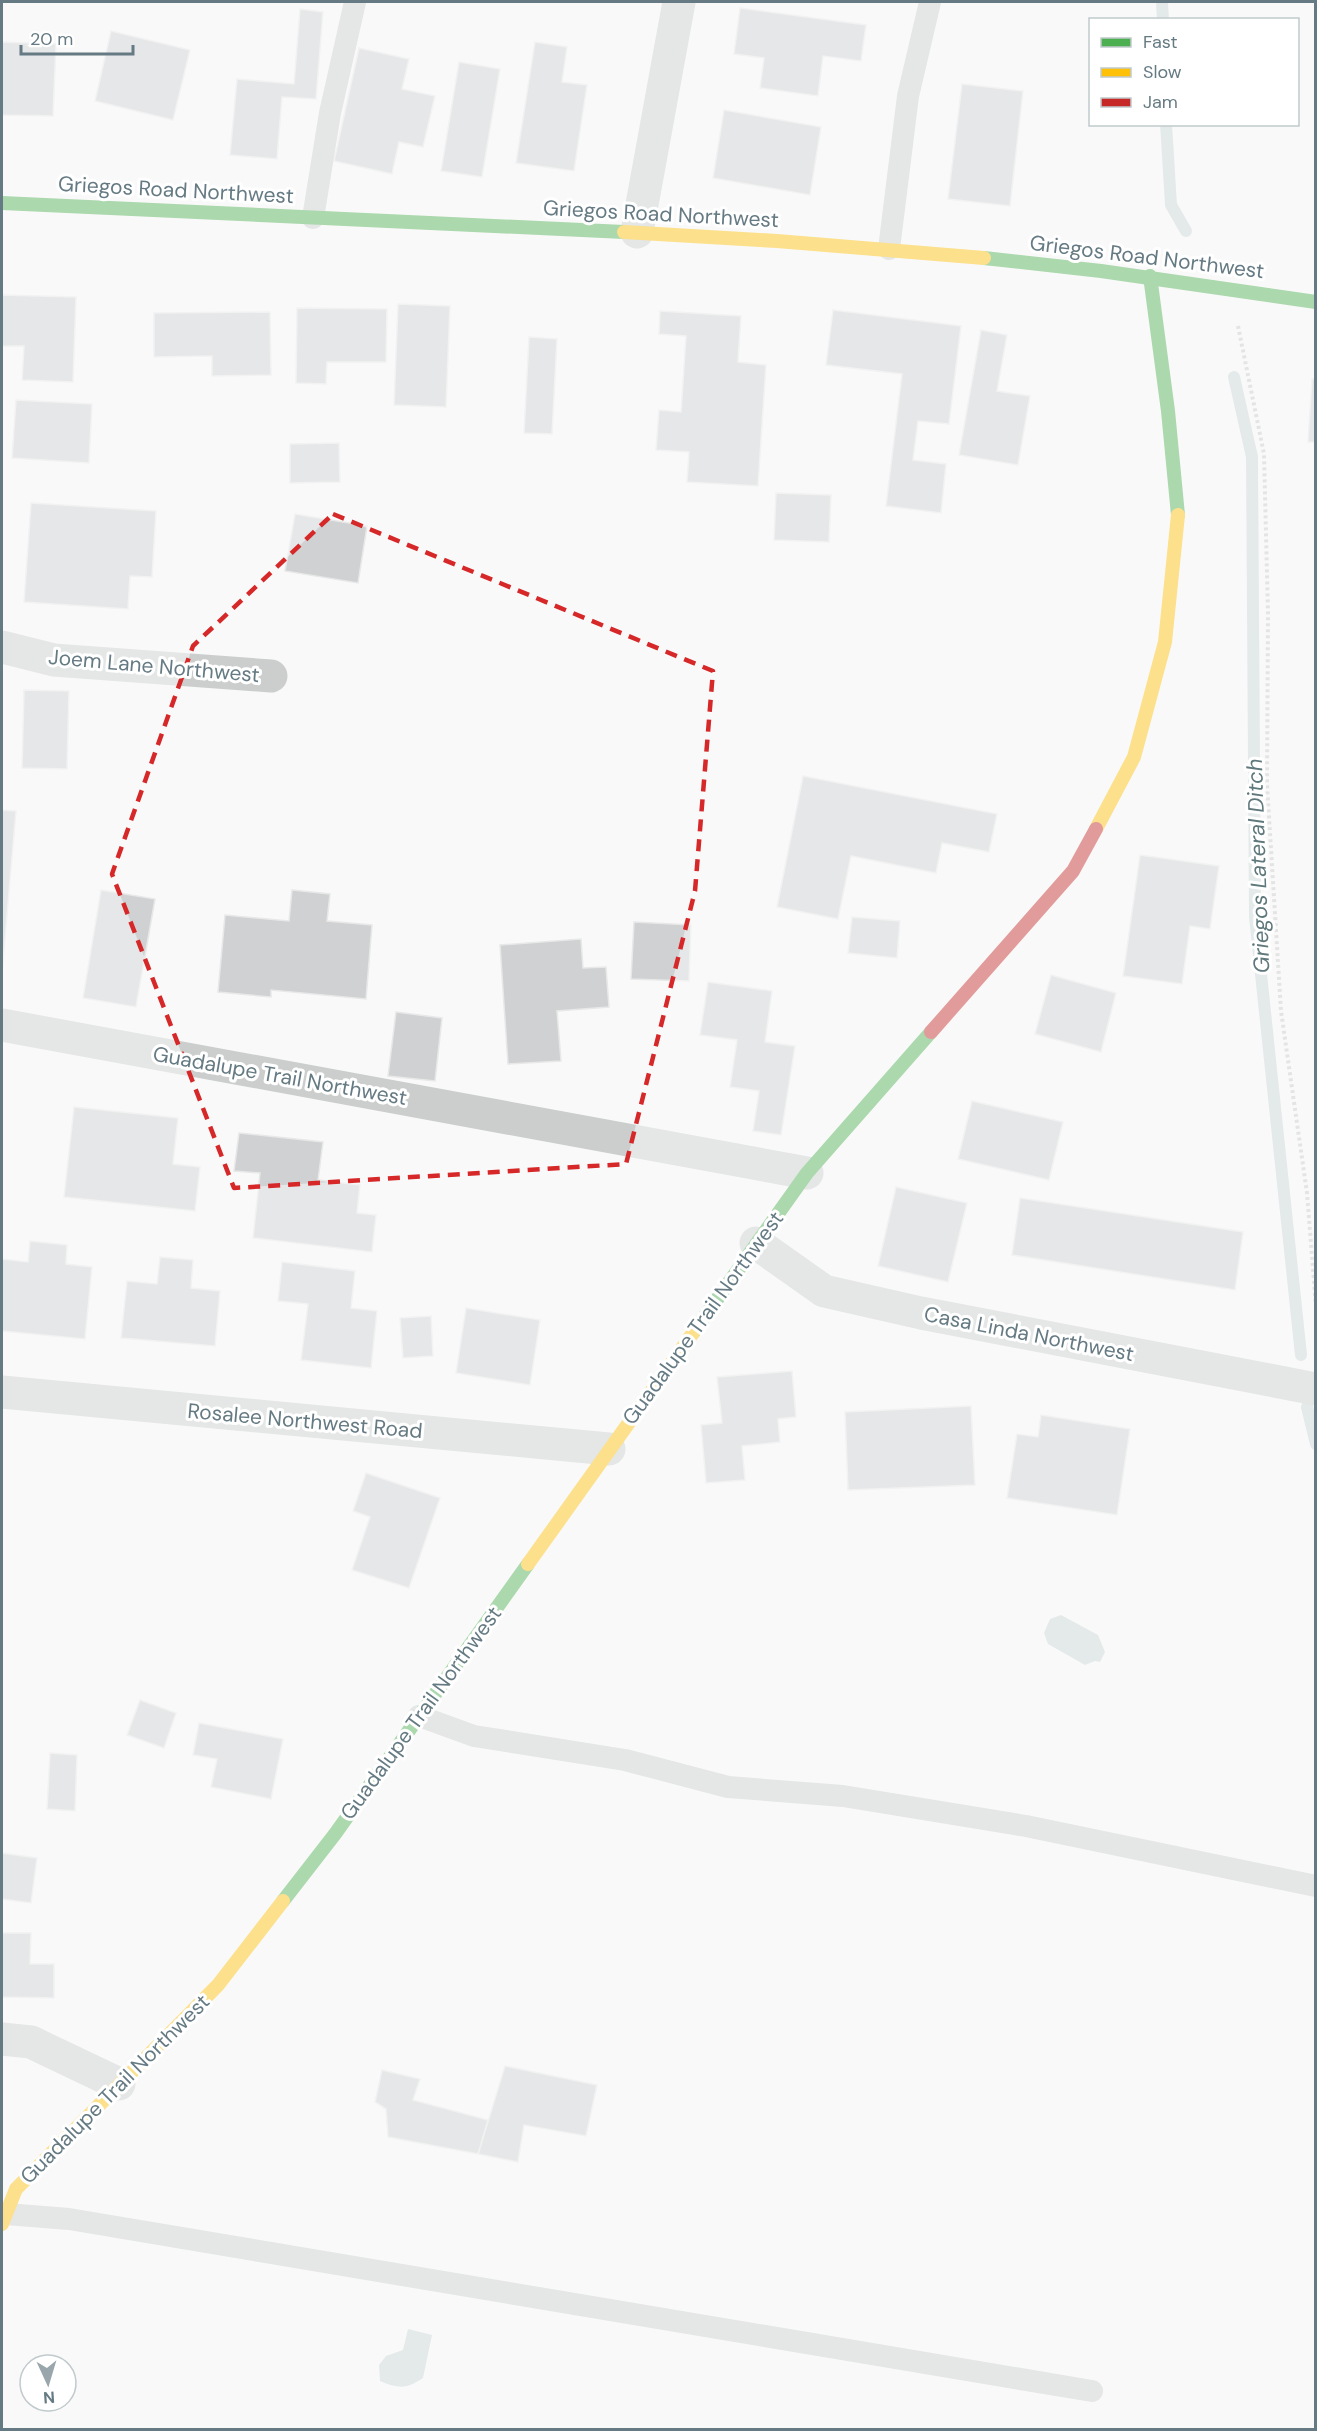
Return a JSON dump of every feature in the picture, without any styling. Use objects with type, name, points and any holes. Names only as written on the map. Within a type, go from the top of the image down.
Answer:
[{"type":"street","points":[[637,232],[679,2]]},
{"type":"street","name":"Griegos Road Northwest","points":[[2,203],[637,232],[944,253],[1150,276],[1316,302]]},
{"type":"street","name":"Guadalupe Trail Northwest","points":[[4,2219],[16,2189],[218,1985],[335,1834],[807,1173],[1073,871],[1134,758],[1165,642],[1178,514],[1168,411],[1150,276]]},
{"type":"street","name":"Joem Lane Northwest","points":[[2,647],[54,660],[271,676]]},
{"type":"street","name":"Guadalupe Trail Northwest","points":[[2,1025],[807,1173]]},
{"type":"street","name":"Casa Linda Northwest","points":[[756,1243],[824,1291],[921,1313],[1316,1389]]},
{"type":"street","name":"Rosalee Northwest Road","points":[[2,1392],[609,1449]]},
{"type":"street","points":[[2,2039],[32,2042],[119,2084]]},
{"type":"lane","points":[[313,218],[330,113],[356,2]]},
{"type":"lane","points":[[889,249],[908,96],[930,2]]},
{"type":"lane","points":[[419,1716],[474,1736],[625,1760],[728,1787],[843,1796],[1015,1824],[1316,1886]]},
{"type":"lane","points":[[4,2219],[69,2219],[1092,2391]]},
{"type":"path","points":[[1230,287],[1264,453],[1268,614],[1267,784],[1281,1011],[1307,1193],[1316,1307]]},
{"type":"highlighted area","points":[[333,514],[713,671],[695,891],[626,1164],[234,1188],[112,874],[193,646]]},
{"type":"shaded area","points":[[1061,1615],[1098,1635],[1105,1652],[1100,1662],[1095,1661],[1085,1665],[1048,1644],[1044,1633],[1050,1619]]},
{"type":"shaded area","points":[[408,2329],[432,2335],[423,2378],[403,2387],[380,2381],[379,2365],[386,2356],[403,2350]]},
{"type":"building","points":[[740,8],[866,25],[861,61],[823,56],[818,96],[760,88],[764,58],[734,54]]},
{"type":"building","points":[[300,9],[323,12],[316,99],[282,97],[277,159],[230,155],[237,79],[294,84]]},
{"type":"building","points":[[111,31],[190,50],[173,120],[95,101]]},
{"type":"building","points":[[2,42],[56,44],[53,116],[2,115]]},
{"type":"building","points":[[535,42],[567,47],[562,82],[587,85],[574,171],[516,163]]},
{"type":"building","points":[[359,48],[409,59],[402,89],[435,96],[423,147],[399,142],[392,174],[334,161]]},
{"type":"building","points":[[459,62],[500,69],[482,177],[441,171]]},
{"type":"building","points":[[962,84],[1023,91],[1010,206],[948,199]]},
{"type":"building","points":[[724,110],[821,127],[810,195],[713,178]]},
{"type":"building","points":[[2,295],[76,297],[73,382],[22,380],[24,346],[2,346]]},
{"type":"building","points":[[398,304],[450,306],[446,407],[394,405]]},
{"type":"building","points":[[297,308],[387,309],[386,362],[327,362],[326,384],[296,383]]},
{"type":"building","points":[[833,310],[961,326],[949,424],[918,421],[913,460],[946,464],[941,513],[886,506],[902,374],[826,365]]},
{"type":"building","points":[[660,311],[741,316],[738,362],[766,365],[758,486],[687,482],[689,452],[656,450],[659,410],[681,412],[686,336],[659,334]]},
{"type":"building","points":[[270,312],[271,375],[212,376],[212,356],[154,357],[154,313]]},
{"type":"building","points":[[981,330],[1007,335],[997,391],[1030,396],[1018,465],[959,455]]},
{"type":"building","points":[[529,337],[557,339],[552,434],[524,433]]},
{"type":"building","points":[[1312,379],[1316,379],[1316,442],[1308,442]]},
{"type":"building","points":[[16,400],[92,404],[89,463],[12,458]]},
{"type":"building","points":[[339,443],[340,482],[290,483],[290,444]]},
{"type":"building","points":[[776,493],[831,495],[829,542],[774,540]]},
{"type":"building","points":[[31,503],[156,511],[152,577],[130,576],[128,609],[24,602]]},
{"type":"building","points":[[295,514],[367,526],[358,583],[285,571]]},
{"type":"building","points":[[24,690],[69,691],[67,769],[22,768]]},
{"type":"building","points":[[803,776],[997,814],[989,852],[942,843],[936,873],[851,856],[838,919],[777,907]]},
{"type":"building","points":[[2,810],[16,811],[2,973]]},
{"type":"building","points":[[1140,855],[1219,866],[1210,929],[1190,926],[1182,984],[1123,976]]},
{"type":"building","points":[[101,890],[155,899],[136,1007],[83,998]]},
{"type":"building","points":[[292,890],[330,894],[327,921],[372,925],[366,999],[271,990],[271,997],[218,992],[225,915],[289,921]]},
{"type":"building","points":[[852,917],[900,921],[897,958],[848,953]]},
{"type":"building","points":[[634,922],[691,925],[689,981],[631,979]]},
{"type":"building","points":[[581,939],[583,968],[606,967],[609,1007],[557,1011],[561,1061],[508,1064],[500,945]]},
{"type":"building","points":[[1051,975],[1116,993],[1101,1052],[1035,1034]]},
{"type":"building","points":[[708,982],[772,991],[765,1042],[795,1046],[781,1135],[753,1131],[759,1091],[730,1087],[737,1040],[700,1035]]},
{"type":"building","points":[[396,1012],[442,1018],[435,1081],[388,1076]]},
{"type":"building","points":[[972,1101],[1063,1122],[1049,1180],[958,1159]]},
{"type":"building","points":[[74,1107],[178,1118],[173,1164],[200,1167],[195,1211],[64,1197]]},
{"type":"building","points":[[239,1133],[323,1142],[318,1180],[360,1185],[357,1213],[376,1215],[372,1252],[253,1238],[260,1173],[234,1171]]},
{"type":"building","points":[[896,1187],[967,1203],[948,1282],[878,1266]]},
{"type":"building","points":[[1020,1198],[1243,1232],[1235,1290],[1012,1255]]},
{"type":"building","points":[[30,1241],[67,1245],[66,1264],[92,1267],[85,1339],[2,1331],[2,1259],[28,1262]]},
{"type":"building","points":[[160,1257],[193,1260],[191,1288],[220,1291],[215,1346],[121,1338],[127,1281],[157,1284]]},
{"type":"building","points":[[282,1262],[355,1271],[351,1308],[377,1311],[371,1368],[301,1360],[308,1304],[278,1301]]},
{"type":"building","points":[[466,1308],[540,1320],[530,1385],[456,1373]]},
{"type":"building","points":[[431,1316],[433,1356],[403,1358],[400,1318]]},
{"type":"building","points":[[792,1371],[796,1417],[778,1419],[780,1442],[742,1446],[745,1480],[706,1483],[701,1425],[722,1423],[717,1377]]},
{"type":"building","points":[[971,1406],[975,1485],[848,1490],[845,1412]]},
{"type":"building","points":[[1041,1415],[1130,1429],[1117,1515],[1007,1498],[1017,1434],[1038,1437]]},
{"type":"building","points":[[366,1473],[440,1498],[409,1588],[352,1570],[370,1517],[353,1511]]},
{"type":"building","points":[[140,1700],[176,1713],[164,1748],[127,1735]]},
{"type":"building","points":[[199,1723],[283,1739],[271,1799],[211,1787],[217,1759],[193,1755]]},
{"type":"building","points":[[50,1753],[77,1755],[75,1811],[47,1809]]},
{"type":"building","points":[[2,1853],[37,1858],[31,1903],[2,1899]]},
{"type":"building","points":[[2,1933],[31,1933],[30,1964],[54,1964],[54,1998],[2,1997]]},
{"type":"building","points":[[505,2066],[597,2085],[586,2136],[524,2125],[518,2162],[478,2154]]},
{"type":"building","points":[[382,2070],[420,2079],[413,2100],[488,2120],[478,2154],[388,2137],[386,2109],[375,2102]]},
{"type":"waterway","name":"Griegos Lateral Ditch","points":[[1162,2],[1163,18]]},
{"type":"waterway","name":"Griegos Lateral Ditch","points":[[1166,126],[1171,205],[1186,231]]},
{"type":"waterway","name":"Griegos Lateral Ditch","points":[[1234,377],[1252,457],[1255,917],[1301,1355]]},
{"type":"waterway","name":"Griegos Lateral Ditch","points":[[1307,1407],[1316,1444]]},
{"type":"traffic: fast","points":[[2,203],[624,232]]},
{"type":"traffic: fast","points":[[984,258],[1101,271],[1316,302]]},
{"type":"traffic: fast","points":[[1150,276],[1168,411],[1178,515]]},
{"type":"traffic: fast","points":[[693,1333],[807,1173],[931,1032]]},
{"type":"traffic: fast","points":[[283,1901],[335,1834],[528,1564]]},
{"type":"traffic: slow","points":[[624,232],[777,241],[984,258]]},
{"type":"traffic: slow","points":[[1096,829],[1134,757],[1165,642],[1178,515]]},
{"type":"traffic: slow","points":[[528,1564],[693,1333]]},
{"type":"traffic: slow","points":[[2,2224],[16,2189],[218,1985],[283,1901]]},
{"type":"traffic: jam","points":[[931,1032],[1073,871],[1096,829]]}]
